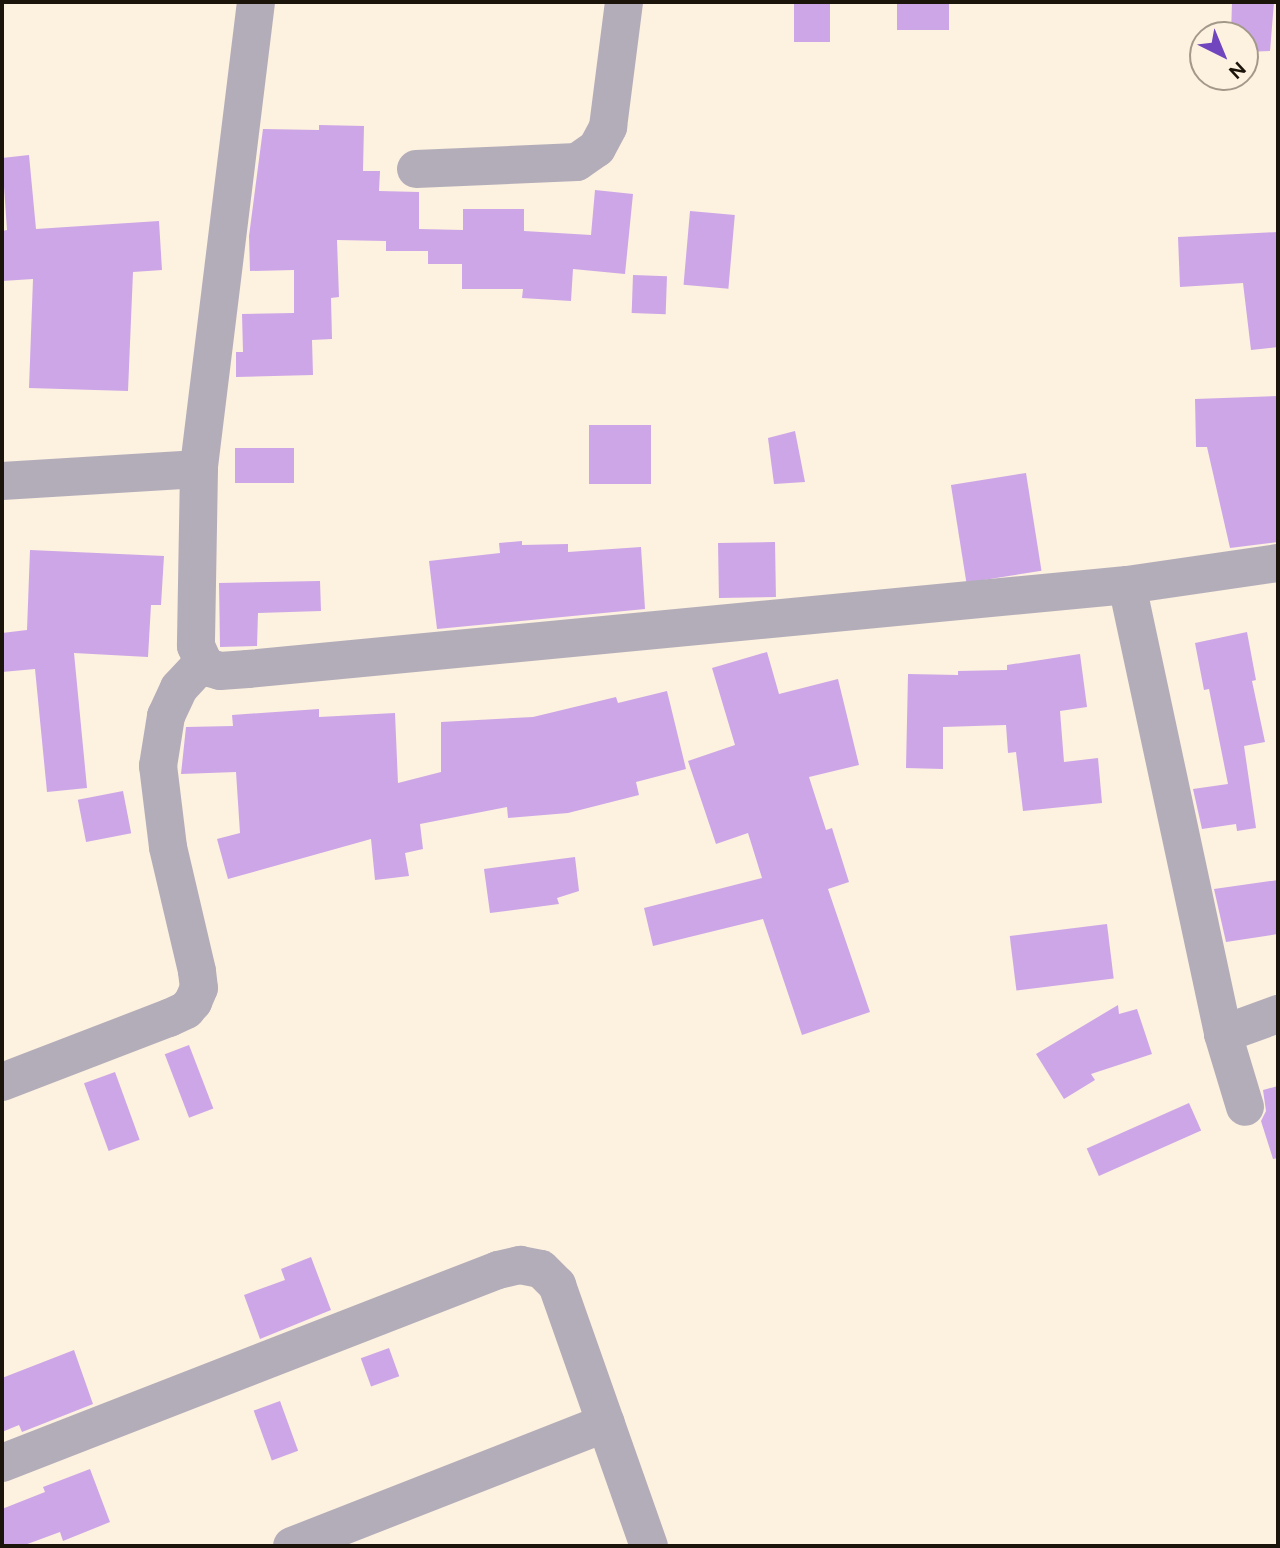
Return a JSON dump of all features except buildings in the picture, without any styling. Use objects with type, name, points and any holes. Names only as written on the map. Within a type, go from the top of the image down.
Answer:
[{"type":"street","points":[[256,2],[199,469],[196,646],[203,662],[220,671],[229,671],[1127,585],[1278,563]]},
{"type":"street","points":[[416,169],[577,162],[597,148],[608,127],[624,2]]},
{"type":"street","points":[[2,481],[199,469]]},
{"type":"street","points":[[1127,585],[1223,1034],[1245,1107]]},
{"type":"street","points":[[2,1082],[169,1018],[186,1010],[194,1002],[199,988],[197,971],[168,847],[158,766],[166,716],[179,688],[203,662]]},
{"type":"street","points":[[1223,1034],[1278,1014]]},
{"type":"street","points":[[2,1464],[498,1270],[520,1265],[541,1269],[557,1285],[649,1546]]},
{"type":"street","points":[[292,1546],[606,1423]]}]
